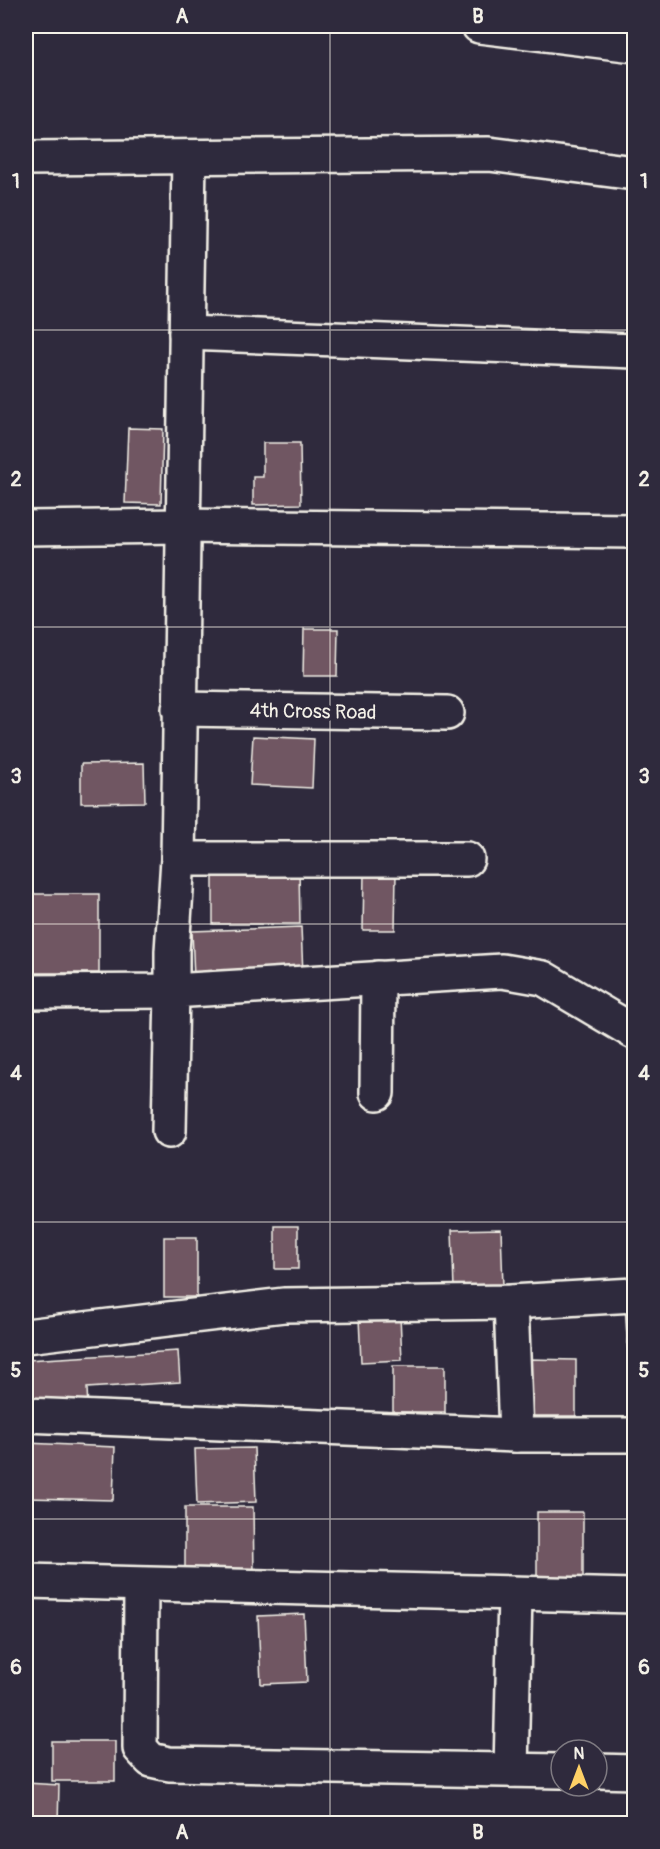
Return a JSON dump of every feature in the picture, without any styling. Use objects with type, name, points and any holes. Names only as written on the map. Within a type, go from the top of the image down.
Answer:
[{"type":"street","points":[[479,26],[552,30],[634,45]]},
{"type":"street","points":[[26,158],[489,154],[634,173]]},
{"type":"street","points":[[169,1131],[173,939],[178,859],[189,157]]},
{"type":"street","points":[[186,333],[634,351]]},
{"type":"street","points":[[26,528],[182,526],[634,531]]},
{"type":"street","name":"4th Cross Road","points":[[179,709],[447,713]]},
{"type":"street","points":[[178,859],[467,859]]},
{"type":"street","points":[[26,992],[172,991],[502,971],[543,978],[634,1032]]},
{"type":"street","points":[[376,1093],[378,978]]},
{"type":"street","points":[[26,1336],[284,1305],[511,1302],[634,1295]]},
{"type":"street","points":[[511,1302],[516,1435]]},
{"type":"street","points":[[26,1415],[516,1435],[634,1435]]},
{"type":"street","points":[[26,1581],[634,1596]]},
{"type":"street","points":[[141,1585],[140,1748],[151,1760],[169,1764],[549,1771]]},
{"type":"street","points":[[512,1770],[515,1594]]},
{"type":"street","points":[[609,1771],[634,1772]]},
{"type":"building","points":[[128,428],[163,429],[161,504],[125,503]]},
{"type":"building","points":[[263,443],[300,443],[301,504],[253,505],[253,477],[263,477]]},
{"type":"building","points":[[304,629],[338,629],[337,676],[303,676]]},
{"type":"building","points":[[253,736],[314,739],[312,788],[250,785]]},
{"type":"building","points":[[144,763],[145,802],[81,803],[81,764]]},
{"type":"building","points":[[299,869],[300,924],[213,924],[213,870]]},
{"type":"building","points":[[364,873],[396,874],[395,930],[363,930]]},
{"type":"building","points":[[26,894],[99,894],[99,973],[26,973]]},
{"type":"building","points":[[301,927],[303,974],[194,978],[192,931]]},
{"type":"building","points":[[275,1226],[298,1226],[298,1269],[275,1269]]},
{"type":"building","points":[[501,1229],[503,1287],[454,1289],[452,1230]]},
{"type":"building","points":[[164,1237],[197,1237],[197,1297],[164,1297]]},
{"type":"building","points":[[634,1303],[634,1354],[628,1354],[625,1304]]},
{"type":"building","points":[[400,1316],[402,1360],[361,1362],[359,1318]]},
{"type":"building","points":[[178,1351],[180,1382],[87,1388],[88,1408],[30,1412],[27,1360]]},
{"type":"building","points":[[527,1359],[576,1360],[576,1416],[527,1416]]},
{"type":"building","points":[[393,1366],[445,1366],[445,1412],[393,1412]]},
{"type":"building","points":[[26,1443],[115,1447],[113,1500],[26,1498]]},
{"type":"building","points":[[254,1448],[256,1502],[197,1504],[195,1449]]},
{"type":"building","points":[[185,1507],[253,1507],[254,1574],[185,1574]]},
{"type":"building","points":[[537,1512],[583,1512],[583,1578],[537,1578]]},
{"type":"building","points":[[304,1614],[307,1682],[261,1684],[258,1616]]},
{"type":"building","points":[[52,1741],[115,1741],[115,1781],[52,1781]]},
{"type":"building","points":[[26,1783],[59,1785],[58,1824],[26,1824]]}]
